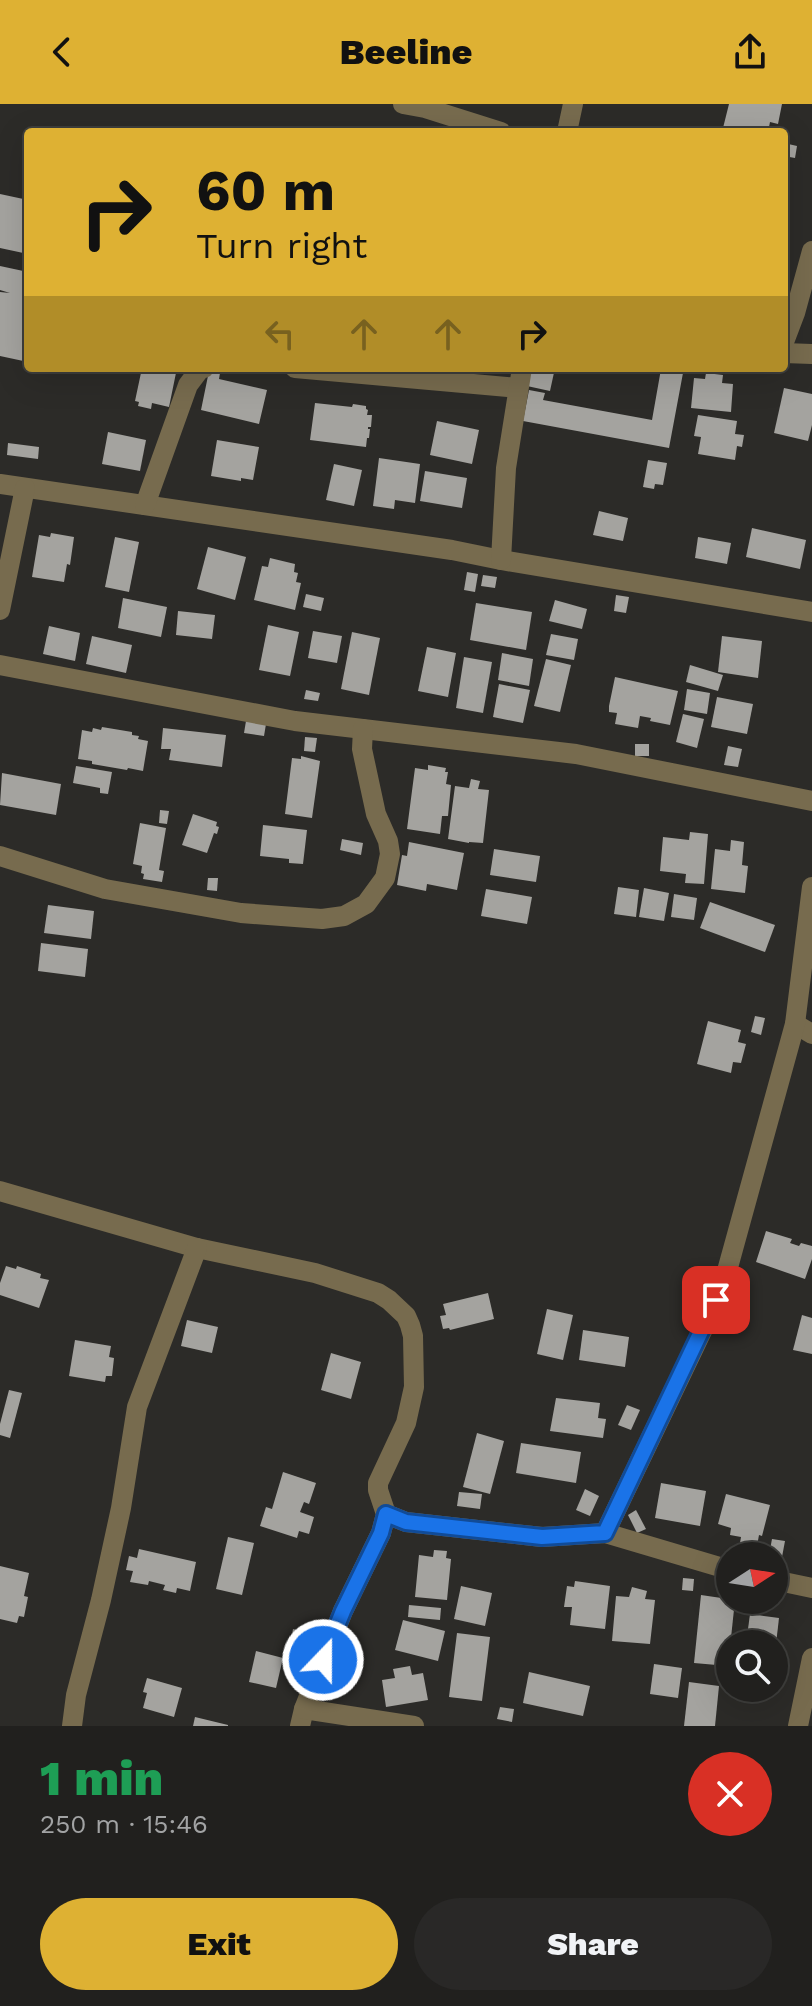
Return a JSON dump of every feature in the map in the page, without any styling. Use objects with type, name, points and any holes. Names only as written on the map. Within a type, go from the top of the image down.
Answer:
[{"type":"street","points":[[403,104],[488,128]]},
{"type":"street","points":[[568,128],[573,104]]},
{"type":"street","points":[[788,331],[812,251]]},
{"type":"street","points":[[788,353],[812,354]]},
{"type":"street","points":[[145,505],[188,385],[198,372]]},
{"type":"street","points":[[385,372],[520,378],[505,480],[501,560]]},
{"type":"street","points":[[0,484],[452,550],[812,612]]},
{"type":"street","points":[[0,610],[25,488]]},
{"type":"street","points":[[0,665],[295,721],[576,754],[812,801]]},
{"type":"street","points":[[0,856],[105,889],[227,910],[322,919],[344,916],[366,904],[385,878],[390,854],[388,841],[376,814],[362,749],[363,729]]},
{"type":"street","points":[[605,1533],[704,1327],[727,1271],[803,1029],[812,887]]},
{"type":"street","points":[[0,1191],[197,1248],[315,1273],[378,1293],[406,1316],[413,1336],[414,1387],[406,1423],[378,1483],[386,1514],[381,1533],[343,1611],[302,1717],[414,1726]]},
{"type":"street","points":[[72,1726],[76,1695],[121,1508],[137,1407],[197,1248]]},
{"type":"street","points":[[386,1514],[406,1522],[542,1537],[605,1533],[716,1566]]},
{"type":"street","points":[[788,1583],[812,1588]]},
{"type":"street","points":[[798,1726],[812,1658]]},
{"type":"building","points":[[729,104],[782,104],[778,124],[770,122],[769,128],[723,128]]},
{"type":"building","points":[[788,144],[797,146],[795,158],[788,157]]},
{"type":"building","points":[[0,194],[24,199],[24,253],[0,248]]},
{"type":"building","points":[[0,266],[24,271],[24,361],[0,356],[0,292],[10,293],[0,290]]},
{"type":"building","points":[[141,372],[176,372],[169,407],[152,403],[151,409],[138,406],[139,402],[135,401]]},
{"type":"building","points":[[209,372],[220,373],[219,379],[267,390],[259,424],[201,410]]},
{"type":"building","points":[[530,372],[554,372],[550,391],[527,386]]},
{"type":"building","points":[[660,372],[683,373],[669,448],[523,421],[529,390],[545,393],[543,400],[652,420]]},
{"type":"building","points":[[706,373],[723,375],[722,383],[733,384],[731,412],[691,408],[694,378],[705,379]]},
{"type":"building","points":[[784,388],[812,394],[812,425],[808,441],[774,433]]},
{"type":"building","points":[[315,403],[366,406],[367,415],[372,415],[366,447],[310,440]]},
{"type":"building","points":[[698,415],[737,421],[735,434],[744,435],[742,447],[737,446],[735,460],[698,454],[701,437],[694,436]]},
{"type":"building","points":[[437,421],[479,430],[472,464],[430,455]]},
{"type":"building","points":[[108,432],[146,440],[140,471],[102,464]]},
{"type":"building","points":[[217,440],[259,447],[253,480],[211,476]]},
{"type":"building","points":[[8,443],[39,447],[38,459],[7,455]]},
{"type":"building","points":[[379,458],[420,464],[415,503],[395,500],[394,509],[373,506]]},
{"type":"building","points":[[648,460],[667,463],[663,485],[655,484],[654,489],[643,487]]},
{"type":"building","points":[[334,464],[362,470],[354,506],[326,500]]},
{"type":"building","points":[[425,471],[467,478],[462,508],[420,501]]},
{"type":"building","points":[[599,511],[628,518],[623,541],[593,535]]},
{"type":"building","points":[[752,528],[806,540],[800,569],[746,557]]},
{"type":"building","points":[[51,533],[74,537],[64,582],[32,577],[39,535],[50,537]]},
{"type":"building","points":[[115,537],[139,542],[129,592],[105,587]]},
{"type":"building","points":[[698,537],[731,543],[727,564],[695,558]]},
{"type":"building","points":[[208,547],[246,557],[235,600],[197,589]]},
{"type":"building","points":[[270,558],[295,564],[294,572],[298,573],[296,582],[301,583],[295,610],[254,600],[262,566],[268,567]]},
{"type":"building","points":[[467,572],[478,574],[475,592],[464,590]]},
{"type":"building","points":[[483,575],[497,577],[495,588],[481,586]]},
{"type":"building","points":[[306,594],[324,598],[321,611],[303,607]]},
{"type":"building","points":[[616,595],[629,597],[626,613],[614,611]]},
{"type":"building","points":[[123,598],[167,607],[161,637],[118,628]]},
{"type":"building","points":[[555,600],[587,609],[582,629],[549,621]]},
{"type":"building","points":[[476,603],[532,612],[526,650],[470,640]]},
{"type":"building","points":[[178,611],[215,615],[212,639],[176,635]]},
{"type":"building","points":[[268,625],[299,632],[290,676],[259,670]]},
{"type":"building","points":[[49,626],[80,633],[75,661],[43,654]]},
{"type":"building","points":[[313,631],[342,636],[337,663],[308,658]]},
{"type":"building","points":[[352,632],[380,638],[369,695],[341,689]]},
{"type":"building","points":[[551,634],[578,639],[574,660],[546,655]]},
{"type":"building","points":[[92,636],[132,645],[126,673],[86,664]]},
{"type":"building","points":[[722,636],[762,641],[758,678],[718,672]]},
{"type":"building","points":[[427,647],[456,653],[448,697],[418,691]]},
{"type":"building","points":[[502,653],[533,659],[529,686],[498,680]]},
{"type":"building","points":[[464,657],[492,662],[483,713],[456,708]]},
{"type":"building","points":[[546,659],[571,665],[560,712],[534,706]]},
{"type":"building","points":[[690,665],[723,675],[718,691],[686,682]]},
{"type":"building","points":[[615,677],[678,691],[670,725],[640,716],[638,728],[615,724],[617,713],[609,712],[609,706]]},
{"type":"building","points":[[499,684],[530,690],[523,723],[493,717]]},
{"type":"building","points":[[687,689],[710,693],[707,714],[684,710]]},
{"type":"building","points":[[306,690],[320,693],[318,701],[304,699]]},
{"type":"building","points":[[717,697],[753,704],[747,734],[711,727]]},
{"type":"building","points":[[683,714],[704,719],[697,748],[676,742]]},
{"type":"building","points":[[246,721],[266,724],[264,736],[244,733]]},
{"type":"building","points":[[102,727],[132,732],[132,735],[139,736],[138,739],[148,741],[143,771],[78,759],[82,730],[92,732],[93,728],[101,730]]},
{"type":"building","points":[[163,728],[226,735],[222,767],[169,760],[171,749],[161,749]]},
{"type":"building","points":[[305,737],[317,738],[315,752],[304,751]]},
{"type":"building","points":[[635,744],[649,744],[649,756],[635,756]]},
{"type":"building","points":[[728,746],[742,749],[738,767],[724,765]]},
{"type":"building","points":[[301,756],[320,761],[312,818],[285,814],[292,758],[301,759]]},
{"type":"building","points":[[428,765],[446,768],[446,784],[451,785],[448,816],[442,816],[440,834],[407,829],[415,768],[428,770]]},
{"type":"building","points":[[76,766],[112,772],[108,794],[100,793],[100,788],[73,783]]},
{"type":"building","points":[[2,773],[61,784],[56,815],[0,805]]},
{"type":"building","points":[[471,779],[480,781],[478,789],[489,790],[483,843],[448,839],[455,786],[469,788]]},
{"type":"building","points":[[160,810],[169,811],[167,824],[159,823]]},
{"type":"building","points":[[193,814],[217,822],[216,826],[219,827],[207,853],[182,845]]},
{"type":"building","points":[[140,823],[166,828],[159,870],[164,871],[162,882],[143,879],[142,866],[133,864]]},
{"type":"building","points":[[263,825],[307,830],[303,864],[260,856]]},
{"type":"building","points":[[690,832],[708,834],[704,884],[685,883],[686,874],[660,871],[663,837],[689,840]]},
{"type":"building","points":[[342,839],[363,843],[361,855],[340,850]]},
{"type":"building","points":[[731,840],[744,842],[742,865],[748,866],[745,893],[711,889],[715,849],[730,851]]},
{"type":"building","points":[[409,842],[464,853],[457,890],[427,884],[426,891],[397,885],[402,855],[407,856]]},
{"type":"building","points":[[494,849],[540,856],[536,882],[490,875]]},
{"type":"building","points":[[208,878],[218,878],[217,891],[207,890]]},
{"type":"building","points":[[618,887],[639,890],[636,917],[614,914]]},
{"type":"building","points":[[644,888],[669,893],[664,921],[639,917]]},
{"type":"building","points":[[486,889],[532,897],[527,924],[481,916]]},
{"type":"building","points":[[674,894],[697,898],[694,920],[671,917]]},
{"type":"building","points":[[710,902],[775,925],[765,952],[700,928]]},
{"type":"building","points":[[48,905],[94,911],[91,939],[44,933]]},
{"type":"building","points":[[41,943],[88,949],[85,977],[38,971]]},
{"type":"building","points":[[755,1016],[765,1018],[761,1035],[751,1032]]},
{"type":"building","points":[[708,1021],[741,1030],[738,1042],[746,1044],[741,1063],[733,1062],[731,1073],[697,1064]]},
{"type":"building","points":[[766,1231],[792,1239],[790,1243],[799,1246],[801,1243],[812,1246],[812,1259],[805,1279],[756,1262]]},
{"type":"building","points":[[6,1266],[16,1269],[17,1266],[49,1280],[39,1308],[0,1295],[0,1283]]},
{"type":"building","points":[[488,1293],[494,1319],[443,1329],[440,1316],[446,1315],[443,1304]]},
{"type":"building","points":[[547,1309],[573,1315],[563,1360],[537,1354]]},
{"type":"building","points":[[802,1315],[812,1318],[812,1354],[793,1350]]},
{"type":"building","points":[[187,1320],[218,1327],[212,1353],[181,1346]]},
{"type":"building","points":[[583,1330],[629,1337],[625,1367],[579,1360]]},
{"type":"building","points":[[75,1340],[111,1346],[109,1357],[114,1358],[112,1376],[106,1376],[105,1382],[69,1376]]},
{"type":"building","points":[[331,1353],[361,1362],[351,1399],[321,1390]]},
{"type":"building","points":[[9,1390],[22,1393],[10,1438],[0,1435]]},
{"type":"building","points":[[556,1398],[600,1403],[598,1418],[606,1419],[603,1438],[550,1431]]},
{"type":"building","points":[[627,1405],[640,1410],[631,1430],[618,1425]]},
{"type":"building","points":[[477,1433],[504,1441],[490,1494],[463,1487]]},
{"type":"building","points":[[521,1443],[581,1452],[576,1483],[516,1473]]},
{"type":"building","points":[[283,1472],[316,1483],[309,1504],[304,1502],[300,1512],[314,1517],[309,1534],[299,1531],[297,1538],[260,1526],[266,1507],[272,1509]]},
{"type":"building","points":[[661,1483],[706,1491],[700,1526],[655,1518]]},
{"type":"building","points":[[585,1489],[599,1496],[590,1516],[576,1510]]},
{"type":"building","points":[[459,1492],[482,1494],[480,1509],[457,1506]]},
{"type":"building","points":[[726,1494],[770,1505],[758,1542],[740,1542],[741,1537],[730,1535],[731,1528],[718,1524]]},
{"type":"building","points":[[636,1510],[646,1529],[637,1533],[628,1515]]},
{"type":"building","points":[[228,1537],[254,1543],[242,1595],[216,1589]]},
{"type":"building","points":[[139,1549],[196,1562],[190,1591],[177,1588],[176,1593],[163,1590],[165,1585],[149,1581],[148,1585],[130,1582],[133,1571],[126,1570],[129,1556],[137,1558]]},
{"type":"building","points":[[434,1550],[447,1551],[446,1558],[451,1559],[447,1600],[415,1597],[419,1555],[433,1557]]},
{"type":"building","points":[[0,1566],[29,1573],[24,1617],[19,1616],[17,1623],[0,1619]]},
{"type":"building","points":[[683,1578],[694,1579],[693,1591],[682,1590]]},
{"type":"building","points":[[575,1581],[610,1586],[605,1629],[570,1625],[572,1607],[564,1607],[567,1586],[574,1587]]},
{"type":"building","points":[[461,1586],[492,1593],[485,1626],[454,1619]]},
{"type":"building","points":[[632,1587],[647,1591],[645,1599],[655,1600],[650,1644],[612,1641],[616,1596],[629,1597]]},
{"type":"building","points":[[701,1595],[716,1597],[716,1614],[734,1614],[732,1630],[716,1630],[716,1665],[694,1663]]},
{"type":"building","points":[[409,1605],[441,1608],[440,1620],[408,1617]]},
{"type":"building","points":[[750,1614],[779,1618],[778,1630],[748,1630]]},
{"type":"building","points":[[403,1620],[445,1631],[438,1661],[395,1650]]},
{"type":"building","points":[[293,1629],[306,1632],[304,1642],[291,1639]]},
{"type":"building","points":[[457,1633],[490,1637],[482,1701],[449,1697]]},
{"type":"building","points":[[256,1651],[283,1658],[276,1688],[249,1682]]},
{"type":"building","points":[[654,1664],[682,1668],[678,1698],[650,1694]]},
{"type":"building","points":[[410,1666],[412,1675],[423,1673],[428,1700],[386,1707],[382,1680],[395,1678],[393,1669]]},
{"type":"building","points":[[529,1672],[590,1686],[583,1716],[523,1703]]},
{"type":"building","points":[[147,1678],[182,1688],[174,1717],[143,1708]]},
{"type":"building","points":[[689,1682],[716,1686],[715,1726],[684,1726]]},
{"type":"building","points":[[500,1707],[514,1709],[512,1722],[497,1719]]},
{"type":"building","points":[[195,1717],[228,1725],[228,1726],[193,1726]]},
{"type":"route","points":[[323,1660],[381,1533],[386,1514],[406,1522],[542,1537],[605,1533],[716,1300]]}]
